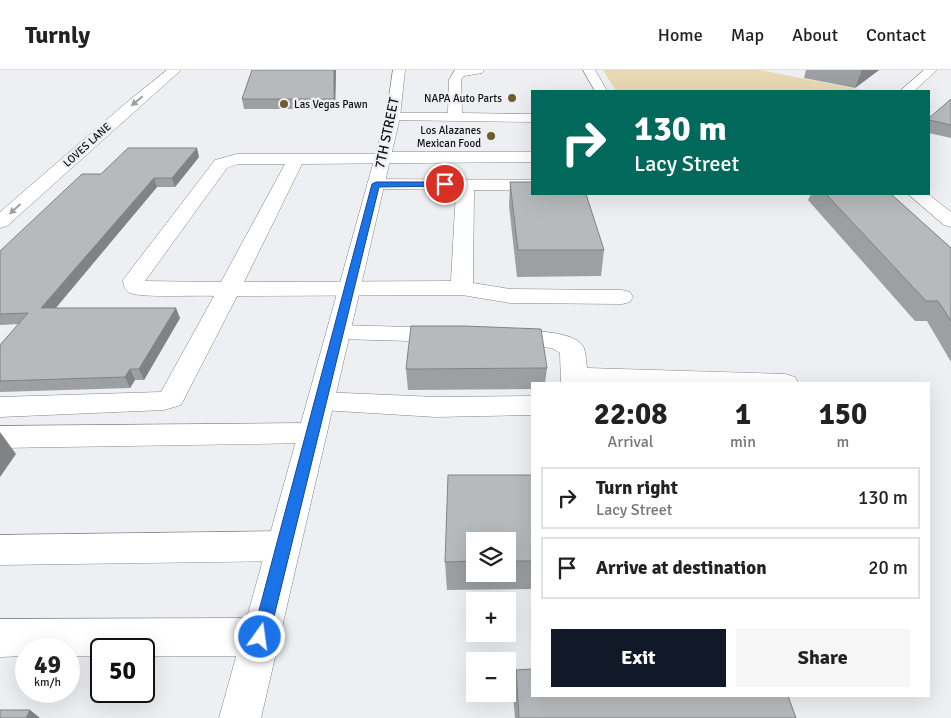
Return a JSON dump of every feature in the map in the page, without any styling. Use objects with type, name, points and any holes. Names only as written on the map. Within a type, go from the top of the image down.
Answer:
[{"type":"main road","name":"LOVES LANE","points":[[0,222],[174,70]]},
{"type":"main road","name":"7TH STREET","points":[[240,718],[393,117],[398,70]]},
{"type":"main road","points":[[455,118],[455,80],[459,73],[478,70]]},
{"type":"main road","points":[[589,70],[600,90]]},
{"type":"main road","points":[[907,90],[931,70]]},
{"type":"main road","points":[[393,117],[531,118]]},
{"type":"main road","points":[[380,167],[443,144],[460,127],[531,127]]},
{"type":"main road","points":[[443,144],[531,157]]},
{"type":"main road","points":[[531,184],[464,184],[380,167],[296,159],[237,159],[221,164],[134,280],[134,285],[138,288],[229,289],[462,288],[510,296],[622,297]]},
{"type":"main road","points":[[0,407],[164,401],[171,398],[296,159]]},
{"type":"main road","points":[[462,288],[464,184]]},
{"type":"main road","points":[[918,195],[951,220]]},
{"type":"main road","points":[[338,332],[557,341],[572,349],[575,380],[715,382]]},
{"type":"main road","points":[[320,401],[436,407],[531,406]]},
{"type":"main road","points":[[0,436],[312,433]]},
{"type":"main road","points":[[0,550],[284,546]]},
{"type":"main road","points":[[0,638],[260,637]]},
{"type":"shaded area","points":[[603,70],[759,70],[862,90],[615,90]]},
{"type":"building","points":[[252,70],[334,70],[334,99],[242,99]]},
{"type":"building","points":[[951,99],[951,125],[930,120],[930,117]]},
{"type":"building","points":[[128,148],[197,148],[172,178],[154,178],[41,308],[176,308],[139,369],[130,369],[125,377],[0,381],[0,345],[28,313],[0,314],[0,251],[82,174],[101,174]]},
{"type":"building","points":[[510,182],[531,182],[531,195],[586,195],[604,250],[518,250]]},
{"type":"building","points":[[827,195],[892,195],[951,248],[951,321],[938,301],[926,301]]},
{"type":"building","points":[[411,326],[541,329],[547,368],[406,369]]},
{"type":"building","points":[[448,475],[531,475],[531,561],[516,561],[516,532],[466,532],[466,561],[445,562]]},
{"type":"building","points":[[531,669],[531,697],[788,697],[796,718],[519,718],[516,670]]},
{"type":"building","points":[[0,710],[30,710],[26,718],[0,718]]},
{"type":"place","name":"NAPA Auto Parts","points":[[512,98]]},
{"type":"place","name":"Las Vegas Pawn","points":[[284,104]]},
{"type":"place","name":"Los Alazanes Mexican Food","points":[[491,136]]},
{"type":"route","points":[[260,637],[376,184],[445,184]]}]
